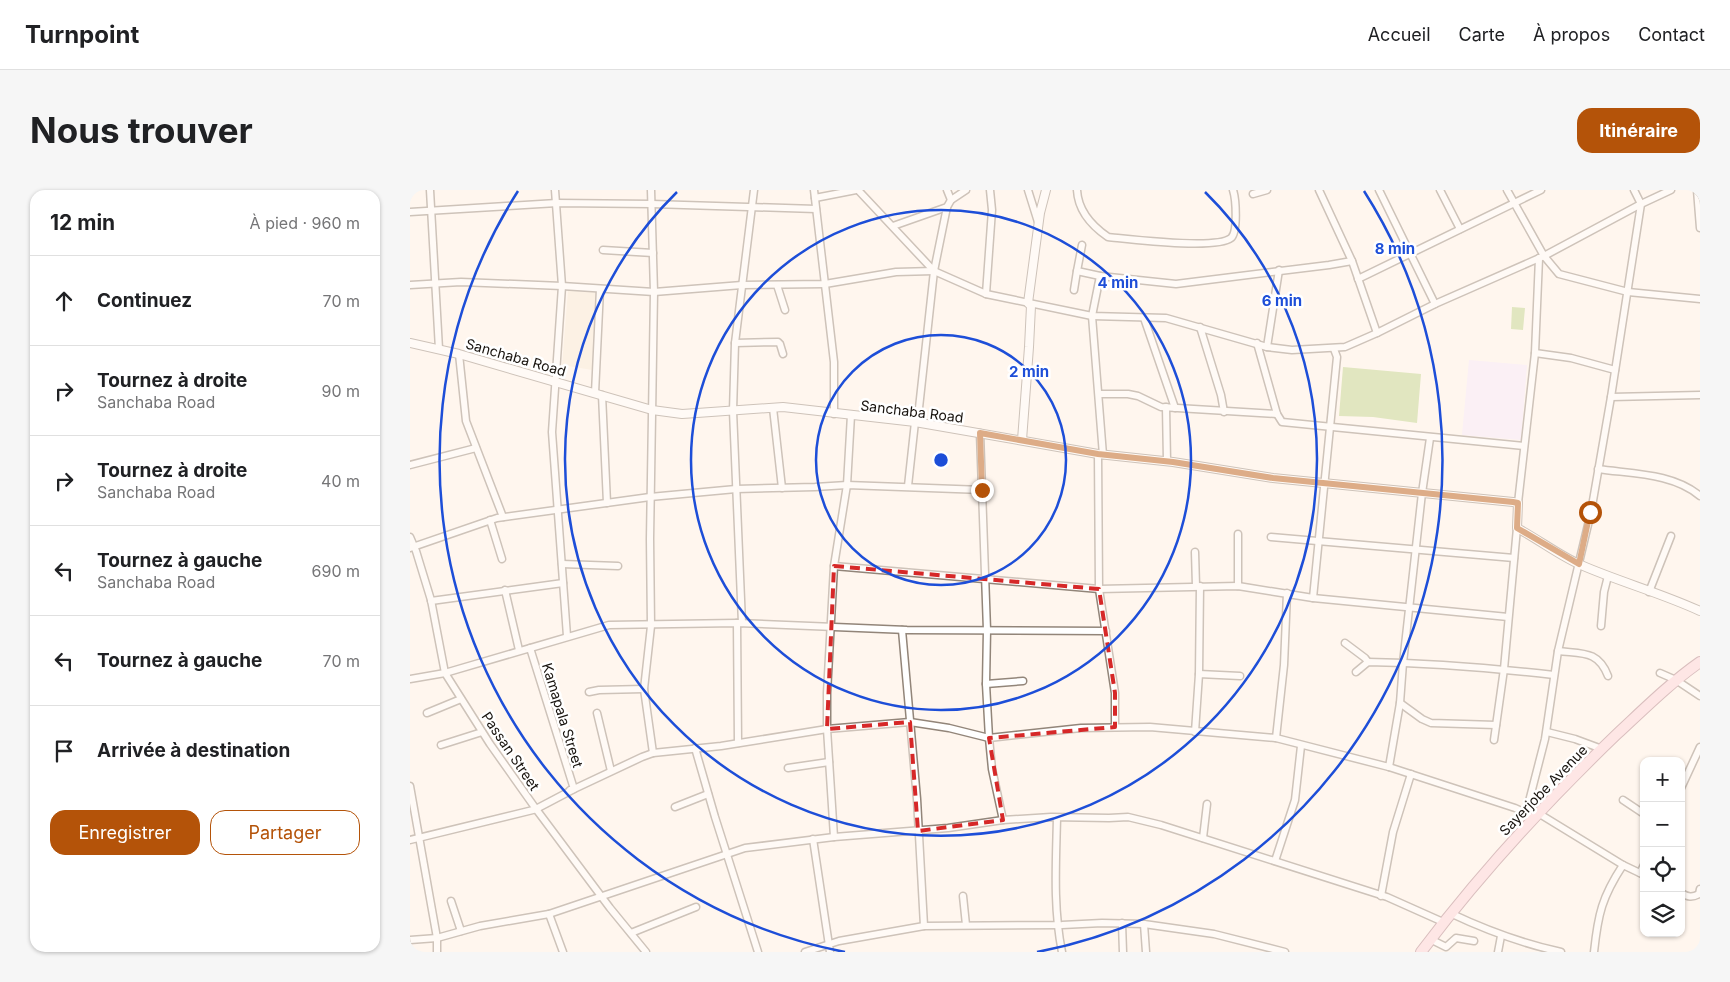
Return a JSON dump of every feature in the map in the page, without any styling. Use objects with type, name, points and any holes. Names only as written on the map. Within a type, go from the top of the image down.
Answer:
[{"type":"main road","name":"Sayerjobe Avenue","points":[[1420,952],[1532,815],[1676,680],[1700,662]]},
{"type":"street","points":[[430,190],[439,349]]},
{"type":"street","points":[[556,190],[562,286],[552,432],[567,636]]},
{"type":"street","points":[[651,190],[654,292],[650,497],[651,626],[644,689],[653,754]]},
{"type":"street","points":[[738,743],[739,623],[733,411],[735,343],[754,190]]},
{"type":"street","points":[[814,190],[834,362],[834,414]]},
{"type":"street","points":[[815,198],[857,190],[934,271],[986,294],[1092,316],[1166,318],[1267,347],[1292,350],[1345,347],[1435,304],[1541,257],[1671,190]]},
{"type":"street","points":[[947,190],[951,200]]},
{"type":"street","points":[[908,486],[915,422],[918,417],[934,271],[946,207],[951,200],[966,190]]},
{"type":"street","points":[[986,294],[992,210],[990,190]]},
{"type":"street","points":[[1028,190],[1038,223]]},
{"type":"street","points":[[1022,440],[1031,306],[1028,302],[1038,223],[1046,190]]},
{"type":"street","points":[[1077,190],[1082,209],[1096,229],[1108,237],[1195,244],[1225,242],[1232,238],[1235,230],[1235,196],[1233,190]]},
{"type":"street","points":[[1253,194],[1267,190]]},
{"type":"street","points":[[1320,190],[1352,260],[1377,333]]},
{"type":"street","points":[[1379,190],[1435,304]]},
{"type":"street","points":[[1440,190],[1460,228]]},
{"type":"street","points":[[1507,190],[1541,257],[1559,274],[1628,292],[1700,298]]},
{"type":"street","points":[[1358,279],[1541,190]]},
{"type":"street","points":[[1532,815],[1558,650],[1590,512],[1611,397],[1641,204],[1634,190]]},
{"type":"street","points":[[1697,190],[1700,228]]},
{"type":"street","points":[[410,212],[557,203],[816,209]]},
{"type":"street","points":[[893,226],[946,207]]},
{"type":"street","points":[[1074,290],[1082,244]]},
{"type":"street","points":[[604,250],[653,253]]},
{"type":"street","points":[[1494,740],[1504,669],[1518,503],[1535,352],[1541,257]]},
{"type":"street","points":[[1077,271],[1100,276],[1176,284],[1329,265],[1352,260]]},
{"type":"street","points":[[1267,347],[1279,270]]},
{"type":"street","points":[[410,285],[461,282],[654,292],[742,285],[825,284],[896,272],[934,271]]},
{"type":"street","points":[[1100,276],[1092,316],[1101,455],[1098,589],[1115,693],[1115,727]]},
{"type":"street","points":[[777,284],[785,310]]},
{"type":"street","points":[[600,289],[599,394],[606,502]]},
{"type":"street","points":[[1144,318],[1175,408]]},
{"type":"street","points":[[1200,327],[1221,395],[1224,412]]},
{"type":"street","points":[[735,343],[778,342],[783,354]]},
{"type":"street","name":"Sanchaba Road","points":[[410,343],[459,354],[652,410],[682,414],[794,408],[915,422],[1101,455],[1167,461],[1273,478],[1518,503]]},
{"type":"street","points":[[1257,343],[1277,414],[1282,422],[1524,446]]},
{"type":"street","points":[[1313,598],[1337,357],[1334,349]]},
{"type":"street","points":[[1535,352],[1571,358],[1615,370]]},
{"type":"street","points":[[459,354],[466,421],[503,517]]},
{"type":"street","points":[[1098,394],[1138,396],[1166,408],[1277,414]]},
{"type":"street","points":[[1611,397],[1700,395]]},
{"type":"street","points":[[773,408],[782,488]]},
{"type":"street","points":[[1166,408],[1167,461]]},
{"type":"street","points":[[834,836],[827,728],[830,627],[834,566],[847,484],[851,416]]},
{"type":"street","points":[[980,433],[989,738],[992,769],[1003,820]]},
{"type":"street","points":[[1389,767],[1400,703],[1409,607],[1430,438]]},
{"type":"street","points":[[410,465],[476,448]]},
{"type":"street","points":[[1598,469],[1665,478],[1692,489],[1700,496]]},
{"type":"street","points":[[412,547],[503,517],[650,497],[736,489],[847,484],[982,490]]},
{"type":"street","points":[[490,520],[502,559]]},
{"type":"street","points":[[1517,528],[1579,564],[1649,592],[1676,600],[1700,612]]},
{"type":"street","points":[[1238,534],[1238,586]]},
{"type":"street","points":[[1649,592],[1671,536]]},
{"type":"street","name":"Passan Street","points":[[410,537],[431,601],[445,672],[482,732],[536,810],[646,952]]},
{"type":"street","points":[[1271,537],[1514,558]]},
{"type":"street","points":[[1194,732],[1199,674],[1198,586],[1195,552]]},
{"type":"street","points":[[562,564],[618,566]]},
{"type":"street","points":[[834,566],[1098,589],[1238,586],[1313,598],[1508,617]]},
{"type":"street","points":[[1601,626],[1604,592],[1608,576]]},
{"type":"street","points":[[431,601],[563,583]]},
{"type":"street","points":[[505,590],[520,650]]},
{"type":"street","points":[[1276,738],[1284,665],[1287,593]]},
{"type":"street","points":[[410,679],[445,672],[609,625],[651,626],[739,623],[902,630],[1106,631]]},
{"type":"street","points":[[902,630],[924,926]]},
{"type":"street","points":[[1345,643],[1368,662]]},
{"type":"street","name":"Kamapala Street","points":[[530,648],[574,788],[544,805]]},
{"type":"street","points":[[1558,650],[1594,656],[1601,663],[1608,676]]},
{"type":"street","points":[[1356,672],[1368,662],[1504,669],[1554,675]]},
{"type":"street","points":[[1660,673],[1676,680],[1700,696]]},
{"type":"street","points":[[1199,674],[1240,676]]},
{"type":"street","points":[[986,684],[1023,681]]},
{"type":"street","points":[[589,692],[644,689]]},
{"type":"street","points":[[427,713],[461,699]]},
{"type":"street","points":[[1400,703],[1422,719],[1431,723],[1496,726]]},
{"type":"street","points":[[596,713],[612,771]]},
{"type":"street","points":[[410,840],[536,810],[612,771],[653,754],[738,743],[827,728],[910,722],[949,728],[989,738],[1081,728],[1150,727],[1276,738],[1301,746],[1389,767],[1532,815],[1640,873]]},
{"type":"street","points":[[441,745],[482,732]]},
{"type":"street","points":[[1546,732],[1575,739],[1602,749]]},
{"type":"street","points":[[1275,861],[1295,800],[1301,746]]},
{"type":"street","points":[[1685,779],[1700,747]]},
{"type":"street","points":[[695,748],[758,952]]},
{"type":"street","points":[[788,768],[830,762]]},
{"type":"street","points":[[1381,896],[1393,832],[1411,774]]},
{"type":"street","points":[[410,786],[437,938],[437,952]]},
{"type":"street","points":[[675,806],[708,794]]},
{"type":"street","points":[[1623,800],[1640,811]]},
{"type":"street","points":[[1203,838],[1208,804]]},
{"type":"street","points":[[410,940],[437,938],[480,926],[550,914],[745,848],[834,836],[918,831],[1003,820],[1057,818],[1128,817],[1161,825],[1381,896],[1443,922]]},
{"type":"street","points":[[1057,818],[1055,896],[1057,925],[1062,952]]},
{"type":"street","points":[[812,839],[830,952]]},
{"type":"street","points":[[1594,952],[1601,905],[1610,884],[1623,865]]},
{"type":"street","points":[[1685,895],[1694,897],[1699,894],[1700,889]]},
{"type":"street","points":[[963,896],[966,925]]},
{"type":"street","points":[[451,901],[461,931]]},
{"type":"street","points":[[631,933],[696,907]]},
{"type":"street","points":[[1450,913],[1501,936],[1561,952]]},
{"type":"street","points":[[550,914],[563,952]]},
{"type":"street","points":[[1122,923],[1123,952]]},
{"type":"street","points":[[805,952],[829,944],[924,926],[1122,923],[1144,924],[1228,937],[1285,952]]},
{"type":"street","points":[[1144,924],[1146,952]]},
{"type":"street","points":[[1498,952],[1501,936]]},
{"type":"street","points":[[1430,940],[1446,947],[1456,938],[1474,941]]},
{"type":"highlighted area","points":[[834,566],[1099,589],[1115,693],[1115,727],[989,738],[1003,820],[918,831],[910,722],[827,729]]},
{"type":"shaded area","points":[[568,290],[602,293],[598,371],[562,365]]},
{"type":"shaded area","points":[[1469,360],[1527,365],[1521,440],[1462,435]]},
{"type":"green space","points":[[1512,307],[1525,308],[1523,330],[1511,329]]},
{"type":"green space","points":[[1343,367],[1421,374],[1417,423],[1373,417],[1339,416]]},
{"type":"route","points":[[982,490],[980,433],[1098,454],[1173,462],[1273,478],[1518,503],[1517,528],[1579,564],[1590,512]]}]
